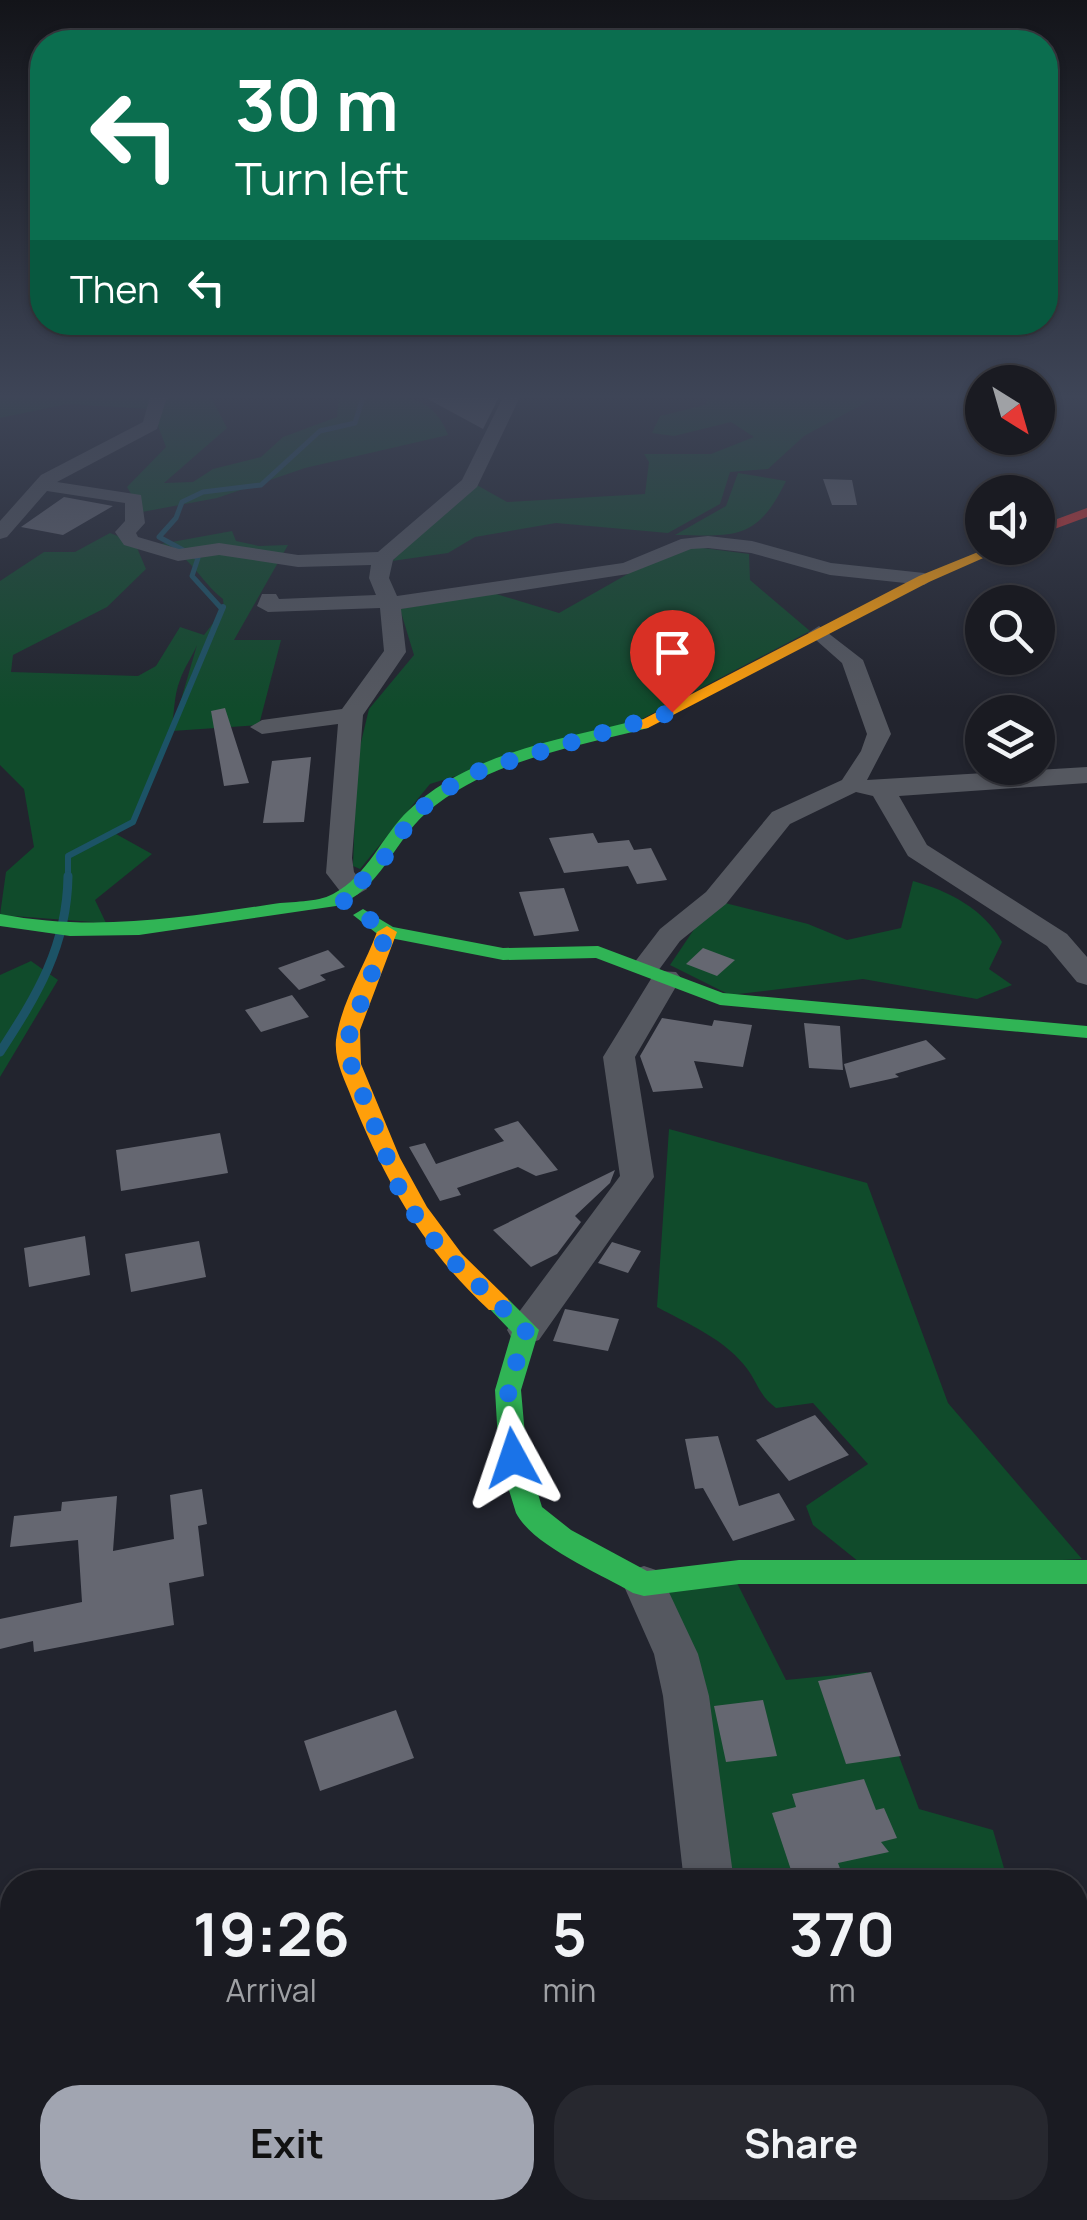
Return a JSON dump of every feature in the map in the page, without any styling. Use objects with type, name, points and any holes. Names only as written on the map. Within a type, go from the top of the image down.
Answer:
[{"type":"street","points":[[0,534],[28,501]]},
{"type":"street","points":[[134,501],[136,523],[125,532],[131,542],[178,555],[219,549],[298,561],[383,558]]},
{"type":"street","points":[[450,501],[383,558],[379,578],[389,602],[394,652],[358,697],[351,715],[340,873],[347,894],[387,932],[504,954],[598,952],[720,999],[1087,1032]]},
{"type":"street","points":[[1055,524],[1087,512]]},
{"type":"street","points":[[269,598],[268,606],[389,602],[628,568],[688,543],[708,542],[752,547],[830,569],[924,579]]},
{"type":"street","points":[[0,920],[45,931],[137,932],[347,894],[377,868],[414,815],[442,791],[483,769],[653,721],[924,579],[965,562]]},
{"type":"street","points":[[819,633],[852,660],[878,734],[850,785]]},
{"type":"street","points":[[262,726],[351,715]]},
{"type":"street","points":[[1087,775],[882,790],[850,785],[781,818],[716,898],[670,935],[618,1057],[637,1177],[526,1330],[508,1390],[513,1458],[530,1513],[561,1538],[644,1584],[739,1572],[1087,1572]]},
{"type":"street","points":[[882,790],[916,850],[1056,940],[1087,976]]},
{"type":"street","points":[[387,932],[347,1041],[350,1062],[398,1186],[416,1216],[443,1252],[526,1330]]},
{"type":"street","points":[[644,1584],[676,1654],[686,1696],[708,1870]]},
{"type":"green space","points":[[135,501],[203,501],[142,512]]},
{"type":"green space","points":[[457,501],[721,501],[668,533],[556,523],[475,537],[448,553],[392,561]]},
{"type":"green space","points":[[728,501],[775,501],[765,515],[742,531],[675,535],[726,506]]},
{"type":"green space","points":[[232,531],[236,541],[259,546],[288,545],[234,640],[281,640],[259,725],[172,731],[197,645],[178,686],[170,734],[156,774],[133,818],[116,834],[152,854],[95,900],[106,923],[0,915],[6,872],[34,847],[24,789],[0,765],[0,581],[44,552],[75,552],[110,533],[135,543],[146,569],[107,607],[13,655],[11,672],[138,676],[156,666],[180,627],[204,635],[224,609],[223,599],[188,562],[161,544]]},
{"type":"green space","points":[[695,547],[749,554],[750,580],[810,631],[642,719],[430,784],[360,869],[353,866],[357,759],[369,709],[414,655],[400,609],[493,593],[559,613],[633,571]]},
{"type":"green space","points":[[913,881],[952,896],[986,920],[1002,942],[989,969],[1012,985],[977,999],[863,979],[730,995],[670,965],[703,916],[725,903],[808,924],[847,940],[901,928]]},
{"type":"green space","points":[[31,961],[58,980],[0,1077],[0,975]]},
{"type":"green space","points":[[669,1129],[867,1183],[948,1403],[1082,1559],[869,1570],[813,1525],[806,1506],[868,1464],[813,1403],[776,1408],[729,1350],[657,1307]]},
{"type":"green space","points":[[732,1573],[786,1680],[867,1672],[919,1809],[993,1830],[1005,1870],[719,1870],[650,1588]]},
{"type":"building","points":[[59,501],[113,506],[63,535],[21,527]]},
{"type":"building","points":[[830,501],[856,501],[857,505],[832,505]]},
{"type":"building","points":[[225,708],[249,783],[224,786],[211,711]]},
{"type":"building","points":[[311,757],[304,822],[263,823],[272,761]]},
{"type":"building","points":[[593,833],[598,843],[629,840],[634,850],[651,848],[667,880],[637,884],[628,866],[564,873],[549,838]]},
{"type":"building","points":[[564,888],[579,931],[534,936],[519,892]]},
{"type":"building","points":[[703,948],[735,960],[717,976],[686,964]]},
{"type":"building","points":[[328,950],[345,967],[320,975],[326,980],[299,990],[278,968]]},
{"type":"building","points":[[292,995],[309,1017],[261,1032],[245,1010]]},
{"type":"building","points":[[662,1018],[712,1026],[714,1020],[752,1025],[743,1067],[694,1061],[703,1088],[653,1092],[640,1056]]},
{"type":"building","points":[[804,1023],[840,1026],[843,1070],[809,1068]]},
{"type":"building","points":[[926,1040],[946,1059],[895,1074],[899,1077],[850,1088],[844,1064]]},
{"type":"building","points":[[518,1121],[558,1170],[536,1176],[518,1167],[457,1188],[461,1195],[440,1201],[409,1147],[425,1143],[436,1164],[504,1141],[494,1129]]},
{"type":"building","points":[[220,1133],[228,1173],[121,1191],[116,1150]]},
{"type":"building","points":[[615,1170],[610,1183],[575,1216],[581,1222],[557,1254],[531,1267],[493,1230]]},
{"type":"building","points":[[85,1236],[90,1275],[29,1287],[24,1248]]},
{"type":"building","points":[[199,1241],[206,1277],[131,1292],[125,1254]]},
{"type":"building","points":[[612,1242],[641,1251],[628,1273],[598,1263]]},
{"type":"building","points":[[565,1309],[619,1319],[608,1351],[553,1341]]},
{"type":"building","points":[[815,1415],[849,1455],[789,1481],[756,1440]]},
{"type":"building","points":[[718,1436],[739,1506],[779,1493],[795,1520],[733,1541],[703,1488],[695,1489],[685,1439]]},
{"type":"building","points":[[202,1489],[207,1524],[198,1526],[204,1576],[169,1583],[174,1625],[34,1652],[33,1641],[0,1649],[0,1619],[82,1602],[78,1540],[10,1547],[14,1516],[61,1511],[62,1502],[117,1496],[113,1551],[174,1539],[170,1495]]},
{"type":"building","points":[[871,1672],[901,1756],[846,1764],[818,1681]]},
{"type":"building","points":[[763,1700],[777,1756],[726,1762],[714,1706]]},
{"type":"building","points":[[396,1710],[414,1758],[320,1791],[304,1741]]},
{"type":"building","points":[[864,1779],[876,1810],[884,1808],[897,1838],[881,1842],[889,1852],[838,1863],[841,1870],[791,1870],[772,1813],[796,1807],[792,1794]]},
{"type":"waterway","points":[[185,501],[159,537],[198,558],[192,576],[222,609]]},
{"type":"waterway","points":[[68,876],[68,856],[133,822],[223,607]]},
{"type":"waterway","points":[[0,1052],[48,969],[62,925],[68,876]]},
{"type":"traffic: fast","points":[[0,920],[35,927],[104,931],[330,902],[344,896],[366,877],[418,811],[468,778],[524,755],[642,724]]},
{"type":"traffic: fast","points":[[363,915],[387,932],[503,954],[598,952],[720,999],[1087,1032]]},
{"type":"traffic: fast","points":[[498,1304],[526,1330],[508,1390],[513,1458],[530,1513],[561,1538],[644,1584],[739,1572],[1087,1572]]},
{"type":"traffic: slow","points":[[642,724],[924,579],[965,562]]},
{"type":"traffic: slow","points":[[387,932],[349,1030],[350,1064],[402,1186],[453,1260],[498,1304]]},
{"type":"traffic: jam","points":[[1055,524],[1087,512]]},
{"type":"route","points":[[513,1458],[508,1390],[515,1355],[526,1330],[443,1252],[398,1186],[350,1062],[347,1041],[387,932],[341,899],[377,868],[414,815],[442,791],[483,769],[653,721],[672,712]]}]
